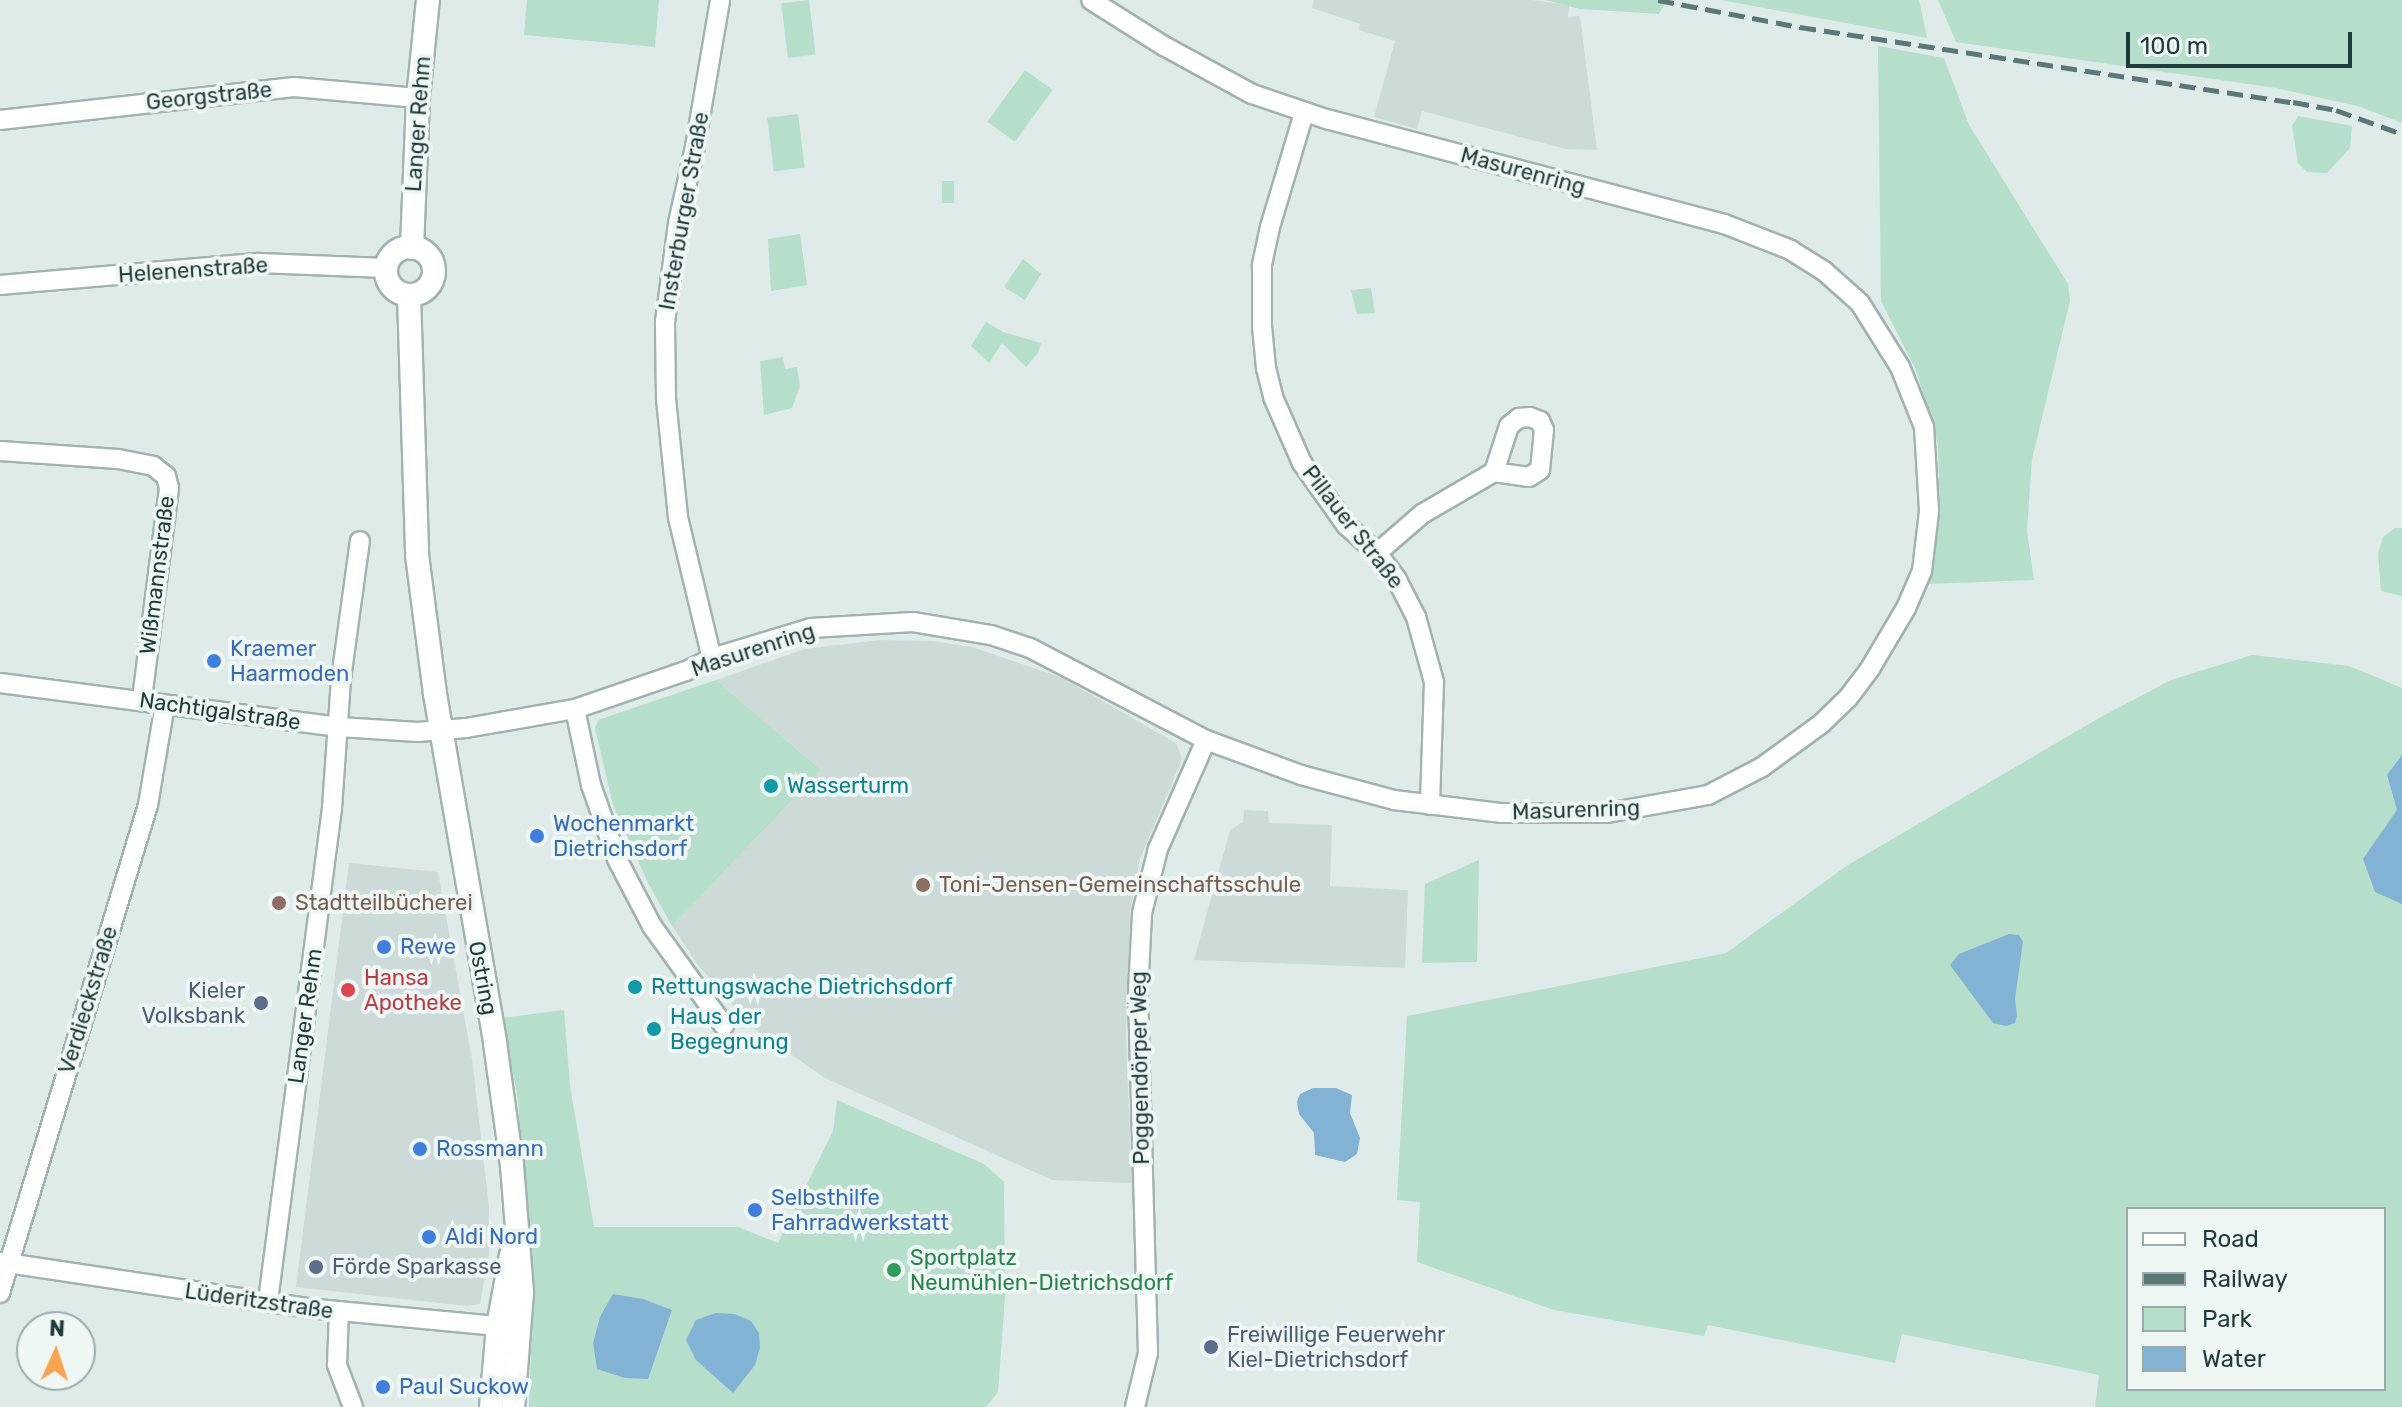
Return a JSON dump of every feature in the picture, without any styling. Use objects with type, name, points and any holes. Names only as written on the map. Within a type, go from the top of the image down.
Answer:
[{"type":"street","name":"Langer Rehm","points":[[412,248],[418,98],[428,0]]},
{"type":"street","name":"Insterburger Straße","points":[[712,659],[678,517],[666,398],[665,322],[678,223],[720,0]]},
{"type":"street","name":"Masurenring","points":[[440,730],[575,709],[712,659],[811,628],[874,622],[951,627],[1004,639],[1065,663],[1206,740],[1345,789],[1430,805],[1502,813],[1607,813],[1656,807],[1708,795],[1762,767],[1821,724],[1871,667],[1906,608],[1922,571],[1929,511],[1924,427],[1900,367],[1860,303],[1824,271],[1791,250],[1724,224],[1304,113],[1220,78],[1091,0]]},
{"type":"street","name":"Georgstraße","points":[[0,120],[294,87],[418,98]]},
{"type":"street","name":"Pillauer Straße","points":[[1304,113],[1270,227],[1262,266],[1266,368],[1273,397],[1302,463],[1346,525],[1377,553],[1404,592],[1428,649],[1434,682],[1435,718],[1430,805]]},
{"type":"street","points":[[412,248],[425,253],[434,273],[428,286],[409,295],[389,283],[386,268],[398,251],[412,248]]},
{"type":"street","name":"Helenenstraße","points":[[0,285],[259,263],[386,268]]},
{"type":"street","points":[[409,295],[417,555],[440,730]]},
{"type":"street","name":"Wißmannstraße","points":[[0,451],[118,459],[153,466],[166,476],[169,488],[142,700]]},
{"type":"street","points":[[1377,553],[1422,514],[1494,472]]},
{"type":"street","name":"Langer Rehm","points":[[268,1301],[332,808],[341,679],[360,541]]},
{"type":"street","name":"Nachtigalstraße","points":[[0,683],[339,727],[440,730]]},
{"type":"street","name":"Verdieckstraße","points":[[0,1293],[5,1264],[148,805],[165,705]]},
{"type":"street","points":[[575,709],[591,785],[617,859],[652,926],[724,1026]]},
{"type":"street","name":"Ostring","points":[[440,730],[500,1073],[522,1293],[509,1327],[491,1407]]},
{"type":"street","name":"Poggendörper Weg","points":[[1139,1406],[1148,1353],[1138,993],[1142,913],[1158,849],[1206,740]]},
{"type":"street","name":"Lüderitzstraße","points":[[5,1264],[339,1311],[509,1327]]},
{"type":"street","points":[[339,1311],[337,1365],[353,1407]]},
{"type":"street","name":"Ostring","points":[[509,1327],[513,1407]]},
{"type":"shaded area","points":[[1314,0],[1532,0],[1569,5],[1568,17],[1580,16],[1597,150],[1566,149],[1422,111],[1417,129],[1374,117],[1395,41],[1359,30],[1360,24],[1312,8]]},
{"type":"shaded area","name":"Toni-Jensen-Gemeinschaftsschule","points":[[879,640],[932,641],[972,647],[1060,677],[1176,743],[1182,759],[1140,859],[1130,911],[1126,1039],[1132,1183],[1052,1180],[825,1078],[753,1028],[698,965],[672,926],[821,770],[716,680],[805,649]]},
{"type":"shaded area","points":[[1244,810],[1268,811],[1269,823],[1332,825],[1330,886],[1408,890],[1405,968],[1194,960],[1230,830],[1243,822]]},
{"type":"shaded area","points":[[349,863],[438,872],[472,1059],[489,1207],[489,1254],[480,1304],[466,1306],[296,1287]]},
{"type":"green space","points":[[527,0],[659,0],[655,47],[524,35]]},
{"type":"green space","points":[[809,0],[816,55],[788,58],[781,3]]},
{"type":"green space","points":[[1545,0],[1667,0],[1659,14],[1580,9]]},
{"type":"green space","points":[[1721,0],[1919,0],[1927,38]]},
{"type":"green space","points":[[1938,0],[2402,0],[2402,123],[2358,106],[2276,88],[1956,42]]},
{"type":"green space","points":[[1878,46],[1944,58],[1969,125],[2068,284],[2070,301],[2032,459],[2027,531],[2034,580],[1929,584],[1940,515],[1938,445],[1916,370],[1881,301]]},
{"type":"green space","points":[[1025,70],[1053,90],[1015,142],[987,122]]},
{"type":"green space","points":[[798,114],[805,168],[774,171],[767,118]]},
{"type":"green space","points":[[2298,116],[2352,126],[2350,148],[2327,173],[2307,172],[2298,163],[2292,126]]},
{"type":"green space","points":[[942,181],[954,181],[954,203],[942,203]]},
{"type":"green space","points":[[800,234],[807,285],[771,291],[768,239]]},
{"type":"green space","points":[[1023,259],[1041,274],[1025,300],[1004,287]]},
{"type":"green space","points":[[1371,288],[1375,313],[1357,314],[1351,290]]},
{"type":"green space","points":[[986,322],[1003,332],[1041,343],[1038,353],[1026,367],[1002,343],[989,363],[971,346]]},
{"type":"green space","points":[[783,357],[785,369],[797,367],[800,386],[792,408],[764,415],[760,361]]},
{"type":"green space","points":[[2395,528],[2402,528],[2402,596],[2381,591],[2378,554],[2383,537]]},
{"type":"green space","points":[[2252,655],[2349,666],[2402,688],[2402,1407],[2095,1407],[2099,1375],[1902,1334],[1895,1363],[1708,1325],[1704,1336],[1554,1310],[1417,1262],[1420,1202],[1397,1200],[1407,1016],[1726,953],[1848,865],[2101,717],[2171,680]]},
{"type":"green space","points":[[716,680],[821,770],[672,926],[648,883],[613,805],[595,728],[598,720]]},
{"type":"green space","points":[[1479,860],[1477,962],[1422,963],[1425,884]]},
{"type":"green space","points":[[564,1010],[570,1086],[594,1227],[738,1227],[778,1243],[833,1131],[837,1100],[984,1164],[1004,1182],[1005,1297],[998,1392],[986,1407],[529,1407],[532,1316],[518,1099],[502,1018]]},
{"type":"water","points":[[2402,755],[2402,904],[2375,892],[2363,859],[2397,810],[2387,775]]},
{"type":"water","points":[[2009,934],[2019,935],[2023,942],[2015,999],[2017,1016],[2015,1023],[2006,1026],[1993,1023],[1950,965],[1959,954]]},
{"type":"water","points":[[1313,1088],[1336,1088],[1352,1095],[1350,1113],[1360,1138],[1357,1154],[1345,1162],[1315,1155],[1314,1133],[1299,1114],[1297,1102],[1300,1094]]},
{"type":"water","points":[[613,1294],[643,1299],[672,1310],[648,1379],[625,1378],[597,1369],[593,1343],[600,1317]]},
{"type":"water","points":[[716,1313],[735,1314],[751,1321],[759,1333],[760,1348],[755,1365],[733,1393],[696,1360],[686,1340],[696,1320]]},
{"type":"railway","points":[[1658,0],[1800,27],[2293,102],[2336,110],[2402,134]]},
{"type":"place","name":"Kraemer Haarmoden","points":[[214,661]]},
{"type":"place","name":"Wasserturm","points":[[771,786]]},
{"type":"place","name":"Wochenmarkt Dietrichsdorf","points":[[537,836]]},
{"type":"place","name":"Toni-Jensen-Gemeinschaftsschule","points":[[923,885]]},
{"type":"place","name":"Stadtteilbücherei","points":[[279,903]]},
{"type":"place","name":"Rewe","points":[[384,947]]},
{"type":"place","name":"Rettungswache Dietrichsdorf","points":[[635,987]]},
{"type":"place","name":"Hansa Apotheke","points":[[348,990]]},
{"type":"place","name":"Kieler Volksbank","points":[[261,1003]]},
{"type":"place","name":"Haus der Begegnung","points":[[654,1029]]},
{"type":"place","name":"Rossmann","points":[[420,1149]]},
{"type":"place","name":"Selbsthilfe Fahrradwerkstatt","points":[[755,1210]]},
{"type":"place","name":"Aldi Nord","points":[[429,1237]]},
{"type":"place","name":"Förde Sparkasse","points":[[316,1267]]},
{"type":"place","name":"Sportplatz Neumühlen-Dietrichsdorf","points":[[894,1270]]},
{"type":"place","name":"Freiwillige Feuerwehr Kiel-Dietrichsdorf","points":[[1211,1347]]},
{"type":"place","name":"Paul Suckow","points":[[383,1387]]}]
